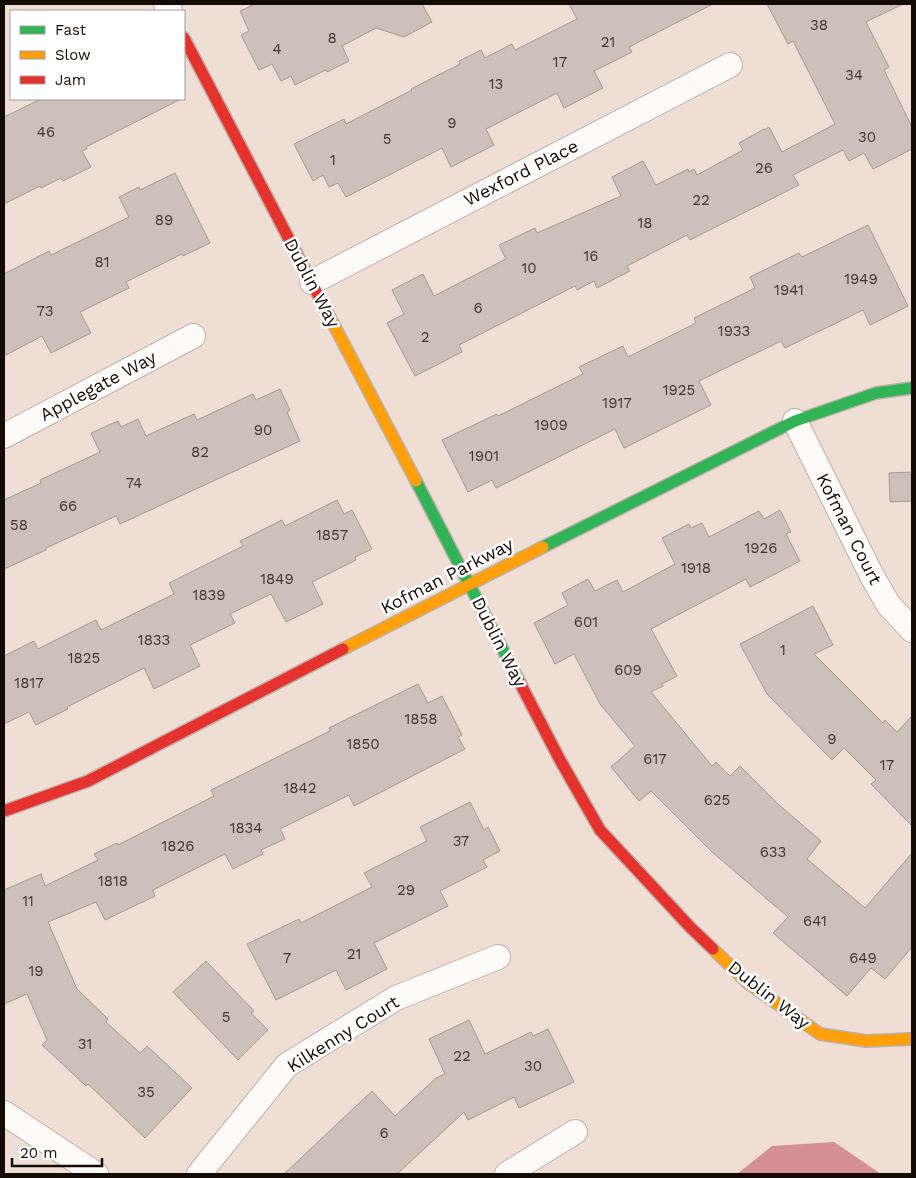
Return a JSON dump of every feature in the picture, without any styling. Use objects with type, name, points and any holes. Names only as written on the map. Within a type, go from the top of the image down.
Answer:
[{"type":"street","name":"Dublin Way","points":[[185,40],[560,760],[600,830],[690,926],[748,983],[820,1034],[866,1042],[912,1039]]},
{"type":"street","name":"Wexford Place","points":[[312,282],[730,65]]},
{"type":"street","name":"Applegate Way","points":[[4,436],[193,336]]},
{"type":"street","name":"Kofman Parkway","points":[[4,811],[88,781],[470,584],[795,421],[876,393],[912,388]]},
{"type":"street","name":"Kofman Court","points":[[795,421],[872,576],[888,604],[912,630]]},
{"type":"street","name":"Kilkenny Court","points":[[199,1174],[288,1065],[396,998],[498,957]]},
{"type":"street","points":[[4,1113],[96,1174]]},
{"type":"street","points":[[507,1174],[575,1132]]},
{"type":"shaded area","points":[[834,1142],[881,1174],[737,1174],[772,1146]]},
{"type":"building","points":[[255,4],[422,4],[432,22],[404,37],[376,28],[342,46],[349,61],[295,85],[291,76],[281,81],[272,64],[259,70],[241,35],[249,31],[240,11]]},
{"type":"building","points":[[569,4],[713,4],[629,47],[632,52],[594,71],[603,88],[564,108],[557,93],[486,129],[494,145],[451,167],[442,148],[346,197],[338,183],[329,187],[323,175],[313,181],[294,144],[344,119],[346,124],[460,64],[459,61],[481,50],[485,58],[512,44],[515,50],[577,19]]},
{"type":"building","points":[[767,4],[903,4],[866,22],[889,67],[884,70],[912,127],[912,149],[873,169],[864,153],[849,161],[843,150],[793,175],[799,185],[690,240],[687,235],[627,266],[630,271],[597,288],[594,281],[577,290],[575,286],[459,345],[462,352],[415,376],[387,323],[404,314],[392,290],[423,274],[434,296],[506,259],[499,245],[535,228],[537,233],[621,196],[612,177],[643,161],[656,185],[688,169],[689,172],[694,169],[697,175],[743,150],[739,143],[769,127],[782,152],[835,124],[793,41],[788,44]]},
{"type":"building","points":[[39,100],[179,100],[86,147],[87,149],[82,151],[91,167],[63,181],[61,178],[41,188],[40,186],[4,204],[4,117]]},
{"type":"building","points":[[175,173],[210,243],[183,256],[182,254],[126,282],[129,288],[80,312],[91,333],[51,353],[42,336],[4,356],[4,274],[49,251],[51,255],[129,217],[119,197],[139,187],[140,190]]},
{"type":"building","points":[[868,225],[908,306],[870,325],[863,310],[785,348],[781,341],[699,381],[711,405],[624,448],[615,429],[496,488],[492,480],[468,492],[442,440],[497,414],[498,416],[583,374],[579,367],[623,346],[628,357],[696,323],[694,318],[755,288],[750,277],[799,253],[802,257]]},
{"type":"building","points":[[280,389],[290,410],[287,412],[300,441],[120,524],[116,516],[4,569],[4,500],[41,483],[40,480],[100,452],[91,433],[118,421],[121,427],[138,419],[146,436],[194,414],[197,420],[253,394],[256,400]]},
{"type":"building","points":[[912,472],[912,501],[890,502],[889,473]]},
{"type":"building","points":[[337,500],[344,514],[352,510],[372,549],[355,557],[356,560],[312,582],[323,604],[286,622],[271,594],[230,614],[235,623],[190,645],[200,666],[154,689],[144,668],[36,725],[29,712],[4,724],[4,656],[34,641],[38,649],[96,620],[101,630],[174,594],[169,583],[243,546],[240,541],[282,520],[285,526]]},
{"type":"building","points":[[780,510],[791,532],[786,534],[800,561],[750,587],[746,579],[651,629],[677,676],[651,692],[712,766],[716,762],[730,776],[740,766],[778,804],[821,841],[807,859],[865,908],[912,853],[912,947],[885,979],[871,968],[847,996],[773,933],[788,917],[712,852],[651,791],[639,801],[611,767],[635,746],[600,704],[574,654],[555,664],[534,623],[568,605],[562,593],[588,579],[595,591],[617,580],[623,592],[675,564],[662,538],[689,524],[691,528],[702,523],[709,537],[759,511],[764,519]]},
{"type":"building","points":[[813,606],[833,645],[814,654],[883,723],[885,720],[897,732],[912,716],[912,826],[871,784],[876,780],[844,748],[832,760],[767,694],[740,644]]},
{"type":"building","points":[[418,684],[428,703],[442,696],[462,735],[458,737],[465,749],[354,806],[349,795],[280,829],[285,839],[261,850],[263,854],[233,869],[225,854],[153,890],[155,896],[105,920],[96,902],[48,922],[77,989],[108,1019],[106,1022],[140,1053],[147,1046],[192,1088],[145,1138],[88,1084],[86,1086],[42,1045],[47,1040],[27,994],[4,1004],[4,890],[41,874],[45,886],[98,860],[94,854],[117,843],[118,845],[214,796],[211,790],[330,731],[329,728]]},
{"type":"building","points":[[470,802],[484,830],[488,827],[500,851],[483,860],[487,867],[440,891],[448,906],[374,943],[387,969],[346,990],[336,970],[276,1000],[247,944],[299,919],[301,923],[372,887],[364,873],[427,841],[420,827]]},
{"type":"building","points":[[206,961],[254,1011],[251,1013],[268,1030],[238,1060],[173,992]]},
{"type":"building","points":[[469,1020],[485,1054],[531,1032],[533,1036],[548,1029],[574,1082],[519,1108],[514,1097],[468,1120],[464,1112],[397,1174],[284,1174],[372,1091],[395,1116],[436,1078],[445,1074],[429,1039]]},
{"type":"traffic: fast","points":[[543,547],[795,421],[876,393],[912,388]]},
{"type":"traffic: fast","points":[[416,481],[520,683]]},
{"type":"traffic: slow","points":[[327,312],[416,481]]},
{"type":"traffic: slow","points":[[343,649],[543,547]]},
{"type":"traffic: slow","points":[[713,949],[748,983],[820,1034],[866,1041],[912,1039]]},
{"type":"traffic: jam","points":[[185,40],[327,312]]},
{"type":"traffic: jam","points":[[4,811],[88,781],[343,649]]},
{"type":"traffic: jam","points":[[520,683],[560,760],[600,830],[690,927],[713,949]]}]
